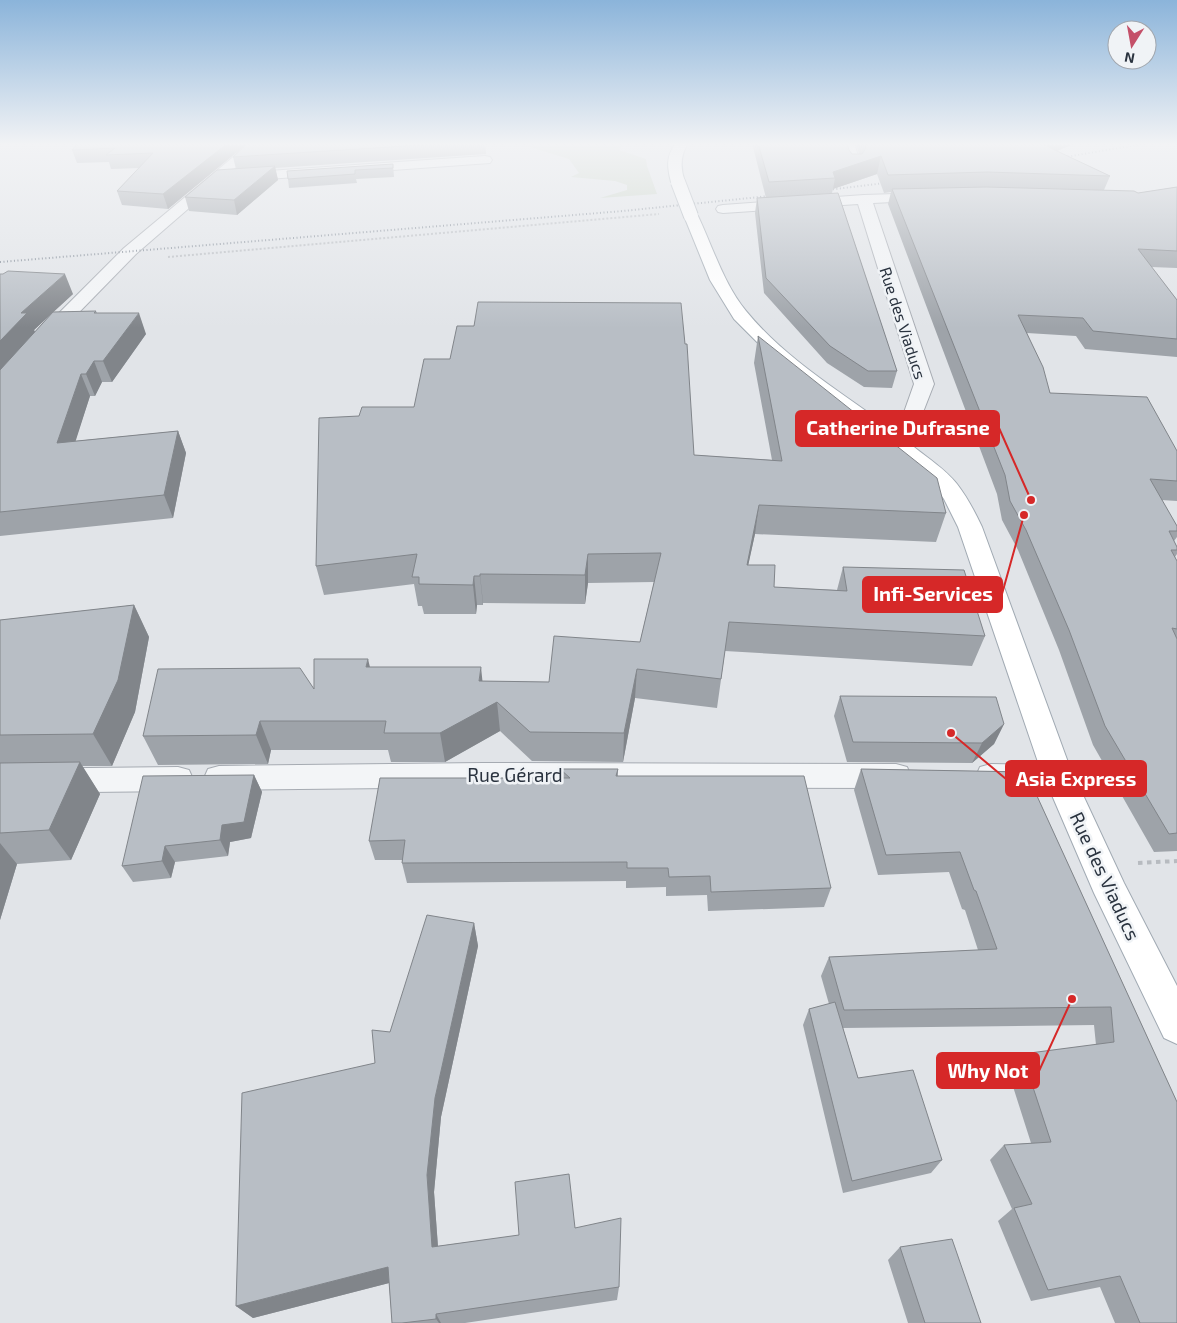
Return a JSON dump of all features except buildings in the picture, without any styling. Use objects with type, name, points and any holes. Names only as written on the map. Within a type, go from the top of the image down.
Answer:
[{"type":"main road","name":"Rue des Viaducs","points":[[687,205],[725,292],[745,320],[783,357],[891,437],[946,484],[959,504],[970,527],[1060,777],[1111,893],[1177,1025]]},
{"type":"street","points":[[0,388],[45,337],[125,256],[184,205]]},
{"type":"street","points":[[724,209],[790,205]]},
{"type":"street","name":"Rue des Viaducs","points":[[866,205],[924,384],[911,421],[891,437]]},
{"type":"street","name":"Rue Gérard","points":[[0,781],[482,775],[922,776]]},
{"type":"street","points":[[962,776],[1060,777]]},
{"type":"path","points":[[125,256],[655,214]]},
{"type":"railway","points":[[0,262],[684,205]]},
{"type":"place","name":"Catherine Dufrasne","points":[[1031,500]]},
{"type":"place","name":"Infi-Services","points":[[1024,515]]},
{"type":"place","name":"Asia Express","points":[[951,733]]},
{"type":"place","name":"Why Not","points":[[1072,999]]}]
